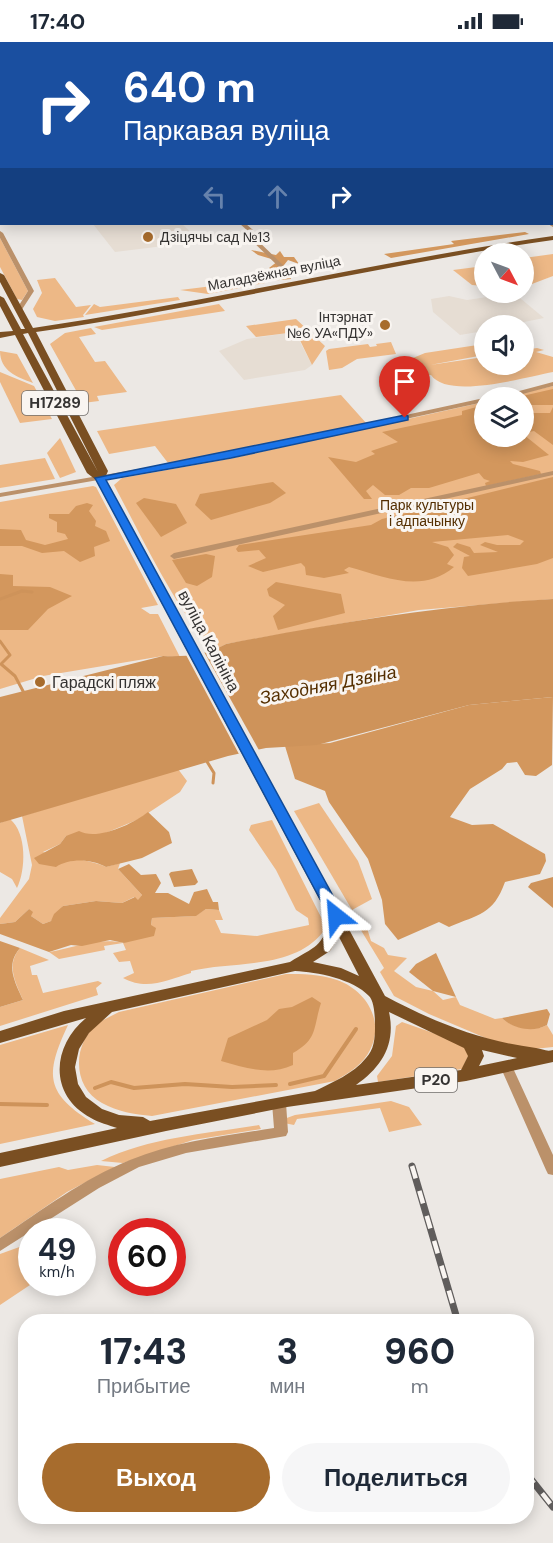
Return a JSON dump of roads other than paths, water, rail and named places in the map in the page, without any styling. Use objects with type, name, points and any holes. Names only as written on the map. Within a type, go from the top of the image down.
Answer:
[{"type":"main road","name":"Маладзёжная вуліца","points":[[0,335],[137,314],[404,262],[553,238]]},
{"type":"main road","name":"вуліца Калініна","points":[[0,275],[103,471],[100,478]]},
{"type":"main road","name":"вуліца Калініна","points":[[0,298],[4,310],[19,333],[92,473],[100,478],[173,612],[336,916],[376,996]]},
{"type":"main road","points":[[295,966],[330,942],[337,932],[336,916]]},
{"type":"main road","name":"Р20","points":[[0,1037],[115,1005],[295,966],[319,967],[348,975],[376,996],[494,1055],[506,1066]]},
{"type":"main road","name":"Р20","points":[[317,1097],[354,1080],[370,1066],[379,1054],[384,1037],[385,1021],[376,996]]},
{"type":"main road","name":"Р20","points":[[115,1005],[90,1021],[76,1035],[67,1050],[67,1078],[74,1093],[87,1107],[104,1117],[126,1125],[166,1124]]},
{"type":"main road","name":"Р20","points":[[458,1036],[525,1053],[553,1055]]},
{"type":"main road","name":"Р20","points":[[458,1036],[471,1044],[476,1056],[474,1065],[466,1075]]},
{"type":"main road","name":"Р20","points":[[0,1160],[166,1124],[279,1103],[466,1075],[553,1055]]},
{"type":"street","points":[[244,225],[251,231],[248,234],[282,267]]},
{"type":"street","points":[[0,233],[31,291],[19,310]]},
{"type":"street","points":[[13,299],[28,298]]},
{"type":"street","points":[[534,389],[553,384]]},
{"type":"street","points":[[0,495],[231,455],[474,402]]},
{"type":"street","points":[[174,556],[553,473]]},
{"type":"street","points":[[506,1066],[553,1170]]},
{"type":"street","points":[[0,1245],[116,1172],[154,1156],[189,1147],[281,1132],[279,1103]]},
{"type":"water","name":"Заходняя Дзвіна","points":[[553,599],[553,697],[469,705],[317,745],[266,748],[228,756],[0,823],[0,697],[163,656],[211,651],[226,644],[307,629],[429,610]]},
{"type":"water","points":[[192,869],[198,882],[195,885],[174,887],[169,874],[171,872]]},
{"type":"water","points":[[553,877],[553,908],[528,887],[531,883]]},
{"type":"waterway","points":[[0,599],[22,591],[32,592]]},
{"type":"waterway","points":[[0,641],[10,655],[1,664],[15,676],[24,693]]},
{"type":"waterway","points":[[206,760],[214,773],[213,783]]},
{"type":"waterway","points":[[290,1084],[324,1076],[356,1029]]},
{"type":"waterway","points":[[95,1088],[111,1082],[134,1088],[185,1084],[232,1087],[276,1085]]},
{"type":"waterway","points":[[0,1104],[47,1105]]},
{"type":"railway","points":[[412,1166],[456,1314]]},
{"type":"railway","points":[[534,1483],[553,1507]]},
{"type":"place","name":"Дзіцячы сад №13","points":[[148,237]]},
{"type":"place","name":"Інтэрнат №6 УА«ПДУ»","points":[[385,325]]},
{"type":"place","name":"Гарадскі пляж","points":[[40,682]]},
{"type":"park label","name":"Парк культуры і адпачынку","points":[[427,514]]}]
